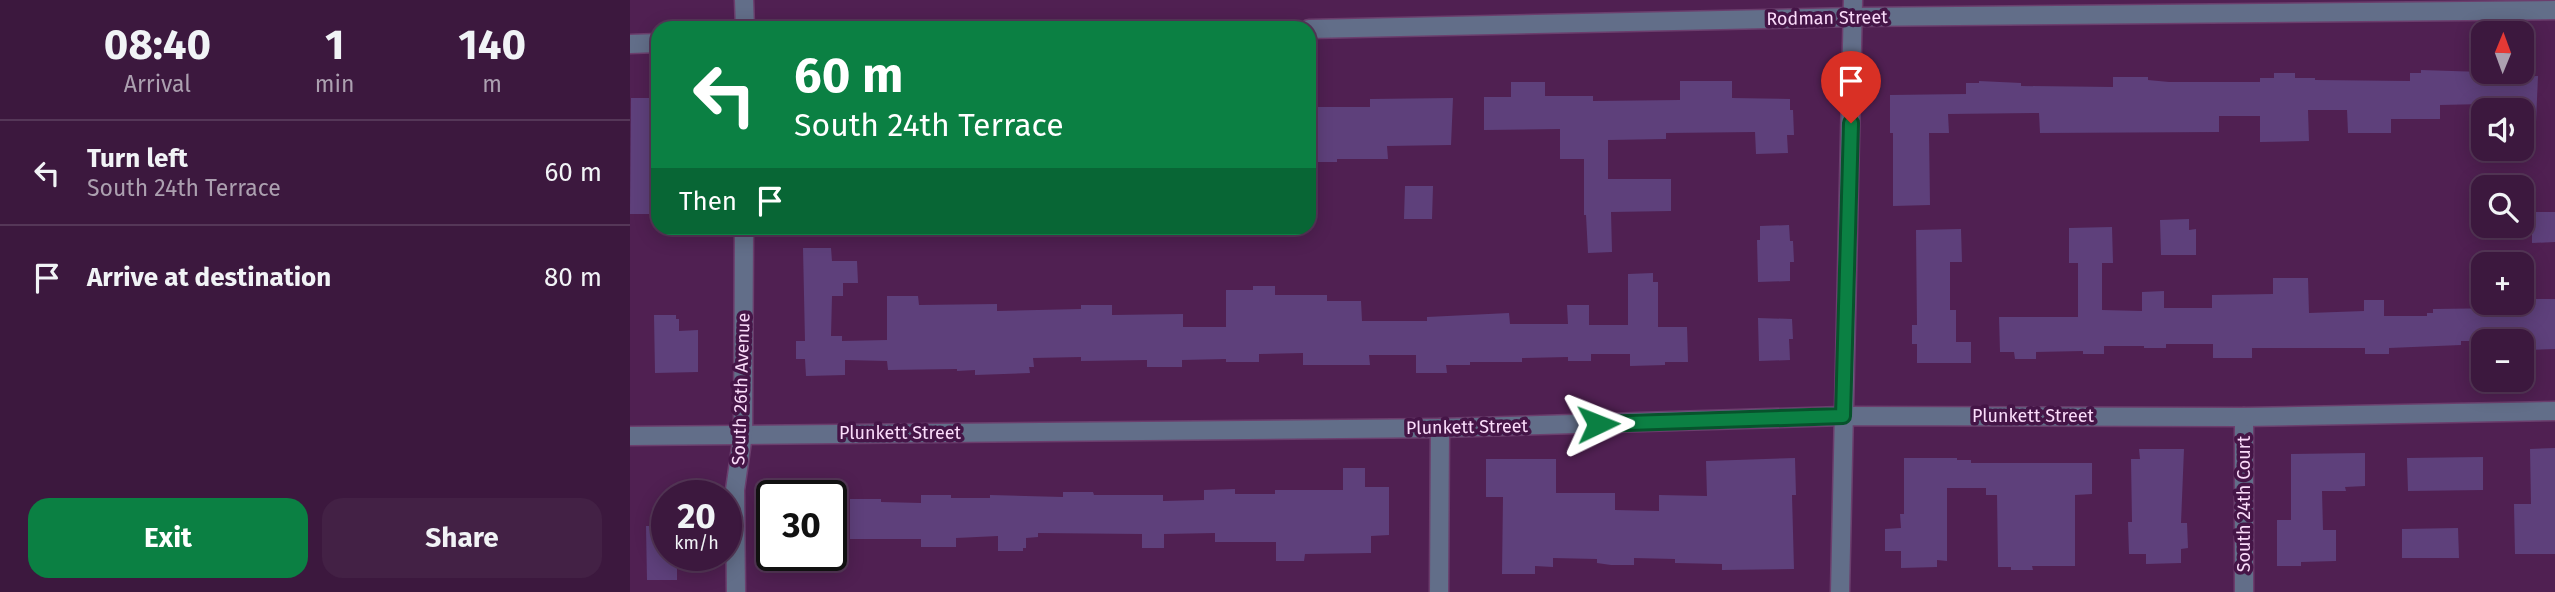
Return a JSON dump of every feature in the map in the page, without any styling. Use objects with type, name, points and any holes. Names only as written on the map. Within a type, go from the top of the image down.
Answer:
[{"type":"street","points":[[744,0],[745,21]]},
{"type":"street","points":[[1840,592],[1854,9]]},
{"type":"street","name":"Rodman Street","points":[[1316,29],[1854,9],[2555,10]]},
{"type":"street","points":[[630,44],[651,43]]},
{"type":"street","name":"South 26th Avenue","points":[[736,592],[735,491],[743,434],[744,235]]},
{"type":"street","name":"Plunkett Street","points":[[630,436],[1440,428],[1843,416],[2244,417],[2555,411]]},
{"type":"street","name":"South 24th Court","points":[[2244,417],[2244,592]]},
{"type":"street","points":[[1439,592],[1440,428]]},
{"type":"building","points":[[2421,70],[2471,72],[2471,84],[2534,84],[2534,76],[2538,76],[2536,122],[2534,98],[2471,98],[2471,104],[2440,105],[2440,119],[2391,119],[2391,133],[2348,133],[2347,110],[2308,110],[2309,141],[2260,142],[2260,116],[2219,116],[2219,132],[2040,133],[2039,113],[1948,114],[1949,133],[1929,133],[1930,205],[1893,206],[1890,95],[1966,94],[1966,83],[1979,81],[2021,83],[2021,86],[2113,87],[2113,77],[2148,77],[2148,80],[2169,82],[2260,82],[2260,78],[2274,78],[2274,73],[2295,73],[2295,78],[2315,80],[2410,81],[2410,73],[2421,73]]},
{"type":"building","points":[[1680,81],[1732,81],[1732,98],[1790,99],[1794,135],[1787,135],[1788,153],[1756,154],[1755,132],[1666,133],[1666,139],[1608,140],[1608,179],[1671,179],[1671,211],[1611,212],[1612,252],[1588,253],[1584,215],[1584,159],[1560,159],[1560,129],[1484,130],[1484,97],[1511,97],[1511,82],[1545,82],[1545,96],[1593,96],[1593,101],[1680,100]]},
{"type":"building","points":[[631,98],[651,98],[651,214],[630,214]]},
{"type":"building","points":[[1453,98],[1451,145],[1387,146],[1388,159],[1337,159],[1337,162],[1316,162],[1316,107],[1370,107],[1370,99]]},
{"type":"building","points":[[1405,186],[1433,186],[1432,219],[1404,219]]},
{"type":"building","points":[[2534,212],[2555,212],[2555,242],[2532,243]]},
{"type":"building","points":[[2189,219],[2189,230],[2196,229],[2196,255],[2161,255],[2160,220]]},
{"type":"building","points":[[1789,225],[1794,262],[1790,262],[1790,281],[1758,282],[1757,240],[1760,240],[1760,226]]},
{"type":"building","points":[[2112,227],[2113,263],[2102,263],[2102,310],[2142,311],[2142,292],[2164,291],[2164,308],[2212,308],[2212,295],[2273,294],[2273,278],[2308,278],[2309,313],[2364,311],[2364,300],[2384,300],[2384,316],[2427,316],[2427,313],[2433,313],[2433,309],[2471,308],[2471,315],[2534,315],[2534,299],[2555,299],[2555,349],[2534,350],[2534,329],[2471,329],[2471,341],[2461,341],[2461,345],[2389,348],[2389,354],[2365,354],[2365,348],[2252,348],[2252,358],[2213,358],[2213,344],[2166,344],[2166,348],[2104,346],[2104,354],[2083,354],[2083,351],[2036,352],[2036,359],[2015,359],[2014,352],[2000,352],[1999,317],[2078,317],[2078,263],[2069,263],[2069,228]]},
{"type":"building","points":[[1961,229],[1962,262],[1950,262],[1950,310],[1956,310],[1956,342],[1971,342],[1971,363],[1917,363],[1917,344],[1912,344],[1912,325],[1917,325],[1916,230]]},
{"type":"building","points":[[803,248],[831,248],[832,261],[857,261],[858,283],[843,283],[843,296],[832,296],[831,336],[842,336],[842,341],[887,340],[887,296],[918,296],[919,305],[997,304],[997,311],[1081,309],[1081,305],[1112,305],[1112,315],[1183,314],[1183,327],[1226,327],[1226,290],[1253,290],[1253,286],[1275,286],[1275,295],[1327,295],[1327,301],[1361,301],[1362,321],[1427,321],[1427,317],[1509,313],[1510,324],[1568,324],[1567,305],[1589,305],[1589,325],[1628,325],[1628,274],[1653,273],[1653,282],[1658,282],[1658,327],[1687,327],[1688,362],[1630,366],[1630,354],[1591,354],[1591,361],[1568,361],[1568,357],[1522,358],[1522,362],[1446,365],[1447,373],[1416,373],[1416,355],[1369,355],[1370,365],[1303,365],[1303,353],[1259,354],[1259,362],[1226,362],[1226,359],[1182,360],[1182,367],[1147,367],[1147,360],[1081,361],[1081,357],[1033,358],[1034,367],[1029,367],[1030,373],[975,375],[975,370],[888,370],[887,361],[845,360],[845,375],[806,376],[805,359],[796,359],[796,341],[805,341]]},
{"type":"building","points":[[654,315],[676,315],[676,319],[679,319],[679,331],[698,330],[698,372],[655,373]]},
{"type":"building","points":[[1758,318],[1792,319],[1790,360],[1759,361]]},
{"type":"building","points":[[2555,448],[2555,554],[2515,554],[2514,504],[2531,504],[2530,449]]},
{"type":"building","points":[[2139,449],[2184,449],[2181,523],[2187,523],[2188,548],[2181,549],[2181,563],[2146,564],[2146,554],[2129,554],[2128,522],[2132,522],[2131,459],[2140,459]]},
{"type":"building","points":[[2365,453],[2365,486],[2345,487],[2346,491],[2322,491],[2323,530],[2336,530],[2336,561],[2277,566],[2277,520],[2291,520],[2291,454]]},
{"type":"building","points":[[2483,457],[2483,490],[2408,491],[2407,458]]},
{"type":"building","points":[[1795,458],[1796,495],[1792,495],[1794,569],[1722,570],[1722,564],[1675,563],[1675,559],[1634,558],[1634,565],[1611,565],[1597,563],[1597,559],[1553,558],[1553,567],[1535,566],[1535,574],[1502,574],[1503,497],[1486,497],[1486,459],[1556,459],[1556,493],[1615,493],[1615,510],[1659,511],[1659,495],[1707,496],[1706,461]]},
{"type":"building","points":[[1904,458],[1957,458],[1971,460],[1971,463],[2092,463],[2092,494],[2075,495],[2075,566],[2032,566],[2033,570],[1998,567],[1997,495],[1986,495],[1986,488],[1947,488],[1947,561],[1937,560],[1937,567],[1901,568],[1901,551],[1885,551],[1885,529],[1901,528],[1900,514],[1904,514]]},
{"type":"building","points":[[1343,468],[1365,468],[1365,487],[1389,487],[1389,535],[1371,536],[1371,553],[1305,554],[1304,561],[1276,561],[1276,542],[1215,542],[1215,533],[1164,534],[1164,548],[1142,548],[1142,534],[1038,533],[1038,537],[1026,538],[1026,548],[1023,548],[1023,551],[998,551],[998,536],[956,538],[956,547],[921,547],[921,539],[850,539],[850,499],[921,503],[921,495],[951,495],[951,498],[990,498],[990,495],[1063,497],[1063,492],[1093,492],[1094,495],[1163,495],[1163,501],[1204,500],[1204,490],[1235,489],[1235,494],[1275,494],[1275,490],[1343,490]]},
{"type":"building","points":[[646,526],[651,526],[651,571],[677,571],[677,580],[647,580]]},
{"type":"building","points":[[2458,528],[2459,558],[2402,558],[2402,529]]},
{"type":"route","points":[[1598,424],[1843,416],[1851,123]]}]
